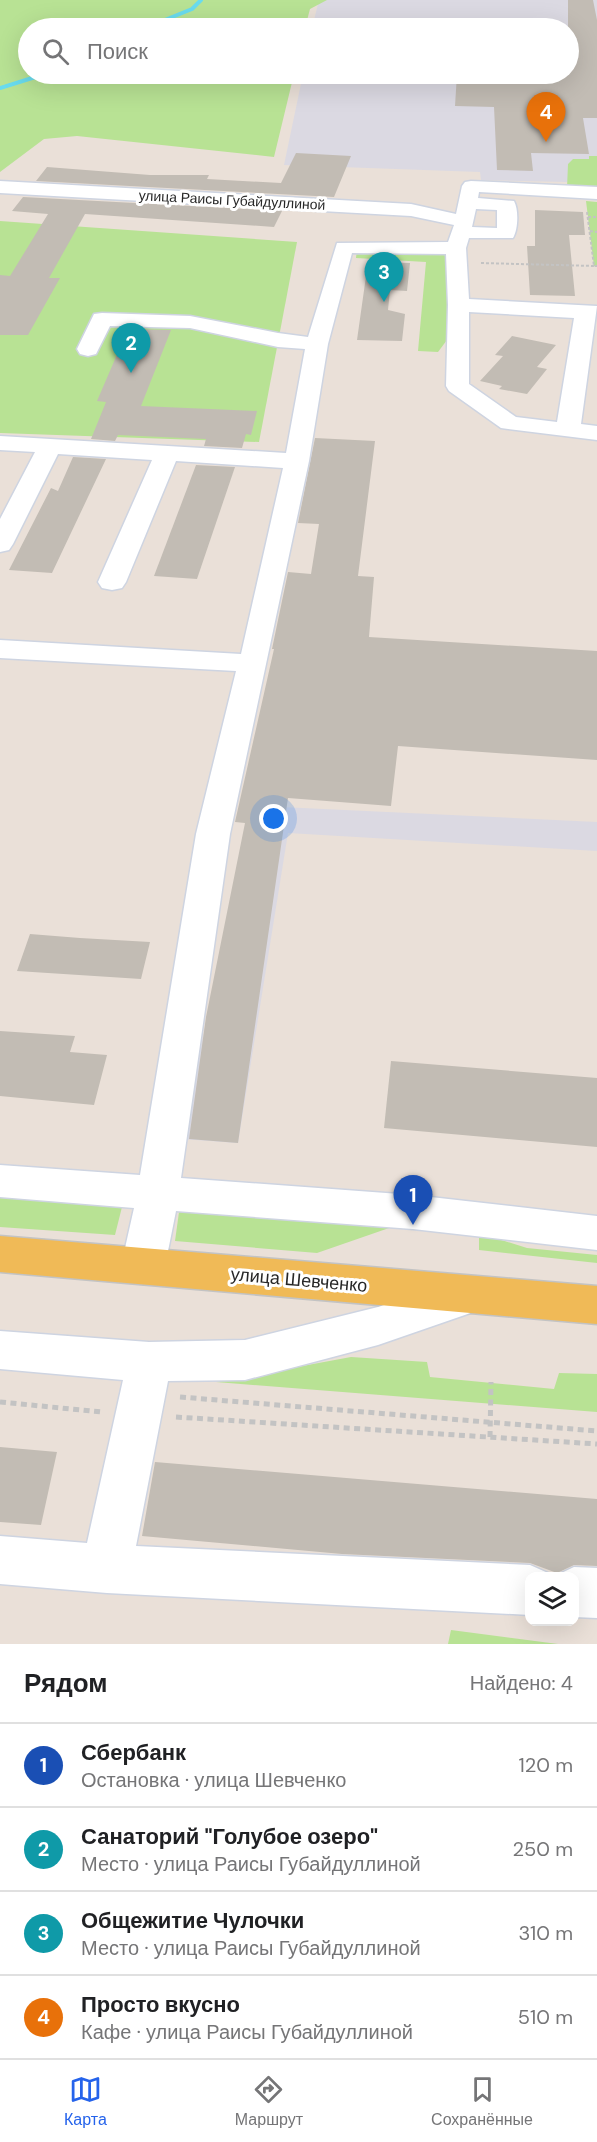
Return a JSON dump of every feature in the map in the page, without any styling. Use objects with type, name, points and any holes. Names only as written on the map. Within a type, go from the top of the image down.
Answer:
[{"type":"main road","name":"улица Шевченко","points":[[0,1254],[470,1295],[587,1308]]},
{"type":"street","points":[[592,205],[471,186],[461,233],[457,386],[509,423],[597,433]]},
{"type":"street","name":"улица Раисы Губайдуллиной","points":[[0,187],[411,210],[461,233]]},
{"type":"street","points":[[143,1266],[158,1194],[213,834],[297,460],[317,344],[345,247],[461,233]]},
{"type":"street","points":[[459,305],[591,312],[568,430]]},
{"type":"street","points":[[88,349],[102,319],[190,322],[278,340],[317,344]]},
{"type":"street","points":[[0,443],[297,460]]},
{"type":"street","points":[[0,544],[50,446]]},
{"type":"street","points":[[112,582],[167,453]]},
{"type":"street","points":[[0,649],[253,663]]},
{"type":"street","points":[[0,1181],[413,1212],[597,1233]]},
{"type":"street","points":[[0,1350],[143,1390],[245,1360],[378,1326],[470,1295]]},
{"type":"street","points":[[107,1569],[143,1390]]},
{"type":"street","points":[[0,1560],[107,1569],[525,1590]]},
{"type":"street","points":[[579,1592],[597,1593]]},
{"type":"path","points":[[592,205],[597,217]]},
{"type":"path","points":[[461,233],[596,266],[590,231],[596,231]]},
{"type":"path","points":[[490,1437],[491,1382]]},
{"type":"path","points":[[143,1390],[490,1437],[597,1444]]},
{"type":"path","points":[[0,1402],[143,1390],[597,1431]]},
{"type":"shaded area","points":[[319,0],[597,0],[597,173],[567,182],[481,180],[480,172],[284,165],[301,84],[579,84],[579,18],[314,18]]},
{"type":"shaded area","points":[[281,807],[597,822],[597,851],[288,833],[238,1143],[181,1139],[247,833]]},
{"type":"green space","points":[[0,0],[327,0],[310,9],[308,18],[18,18],[18,84],[292,84],[274,157],[77,136],[44,139],[0,172]]},
{"type":"green space","points":[[589,156],[597,156],[597,189],[567,188],[568,164],[573,159],[589,159]]},
{"type":"green space","points":[[586,201],[597,202],[597,266],[594,266]]},
{"type":"green space","points":[[0,221],[297,242],[259,442],[0,433]]},
{"type":"green space","points":[[357,249],[445,252],[450,336],[438,352],[418,351],[426,262],[356,258]]},
{"type":"green space","points":[[0,1189],[124,1199],[115,1235],[0,1227]]},
{"type":"green space","points":[[179,1212],[392,1227],[317,1253],[175,1241]]},
{"type":"green space","points":[[479,1233],[527,1248],[597,1255],[597,1263],[479,1250]]},
{"type":"green space","points":[[351,1357],[427,1362],[430,1377],[554,1389],[559,1373],[597,1374],[597,1412],[216,1382]]},
{"type":"green space","points":[[451,1630],[558,1644],[448,1644]]},
{"type":"building","points":[[568,0],[593,0],[597,20],[597,118],[583,118],[589,154],[531,153],[533,171],[497,170],[494,107],[455,106],[456,84],[579,84],[579,18],[568,18]]},
{"type":"building","points":[[296,153],[351,156],[334,197],[36,181],[47,167],[150,175],[209,175],[207,179],[281,183]]},
{"type":"building","points":[[23,197],[282,211],[274,227],[85,214],[49,278],[60,278],[28,335],[0,335],[0,275],[10,276],[48,214],[12,211]]},
{"type":"building","points":[[535,210],[583,212],[585,235],[569,235],[575,296],[530,295],[527,246],[535,246]]},
{"type":"building","points":[[368,262],[410,263],[407,291],[390,290],[388,310],[405,314],[402,341],[357,340]]},
{"type":"building","points":[[128,329],[171,330],[141,406],[257,411],[251,435],[246,434],[242,448],[204,446],[206,439],[118,435],[115,441],[91,439],[106,402],[97,401]]},
{"type":"building","points":[[512,336],[556,345],[537,367],[547,369],[527,394],[499,389],[502,386],[480,381],[503,356],[495,355]]},
{"type":"building","points":[[315,438],[375,441],[358,576],[374,577],[369,637],[597,651],[597,760],[398,746],[391,806],[288,798],[238,1143],[189,1139],[206,1017],[245,823],[235,822],[274,649],[272,649],[288,572],[311,574],[319,524],[298,523]]},
{"type":"building","points":[[73,457],[106,459],[52,573],[9,570],[51,488],[58,491]]},
{"type":"building","points":[[196,465],[235,467],[197,579],[154,576]]},
{"type":"building","points":[[30,934],[150,942],[141,979],[17,971]]},
{"type":"building","points":[[0,1031],[75,1036],[70,1052],[107,1055],[94,1105],[0,1096]]},
{"type":"building","points":[[391,1061],[597,1078],[597,1147],[384,1128]]},
{"type":"building","points":[[0,1447],[57,1452],[41,1525],[0,1522]]},
{"type":"building","points":[[155,1462],[597,1499],[597,1566],[574,1565],[559,1572],[530,1563],[342,1554],[142,1536]]},
{"type":"waterway","points":[[170,18],[192,9],[201,0]]},
{"type":"waterway","points":[[0,88],[18,82]]},
{"type":"place","name":"Просто вкусно","points":[[546,142]]},
{"type":"place","name":"Общежитие Чулочки","points":[[384,302]]},
{"type":"place","name":"Санаторий \"Голубое озеро\"","points":[[131,373]]},
{"type":"place","name":"Сбербанк","points":[[413,1225]]}]
